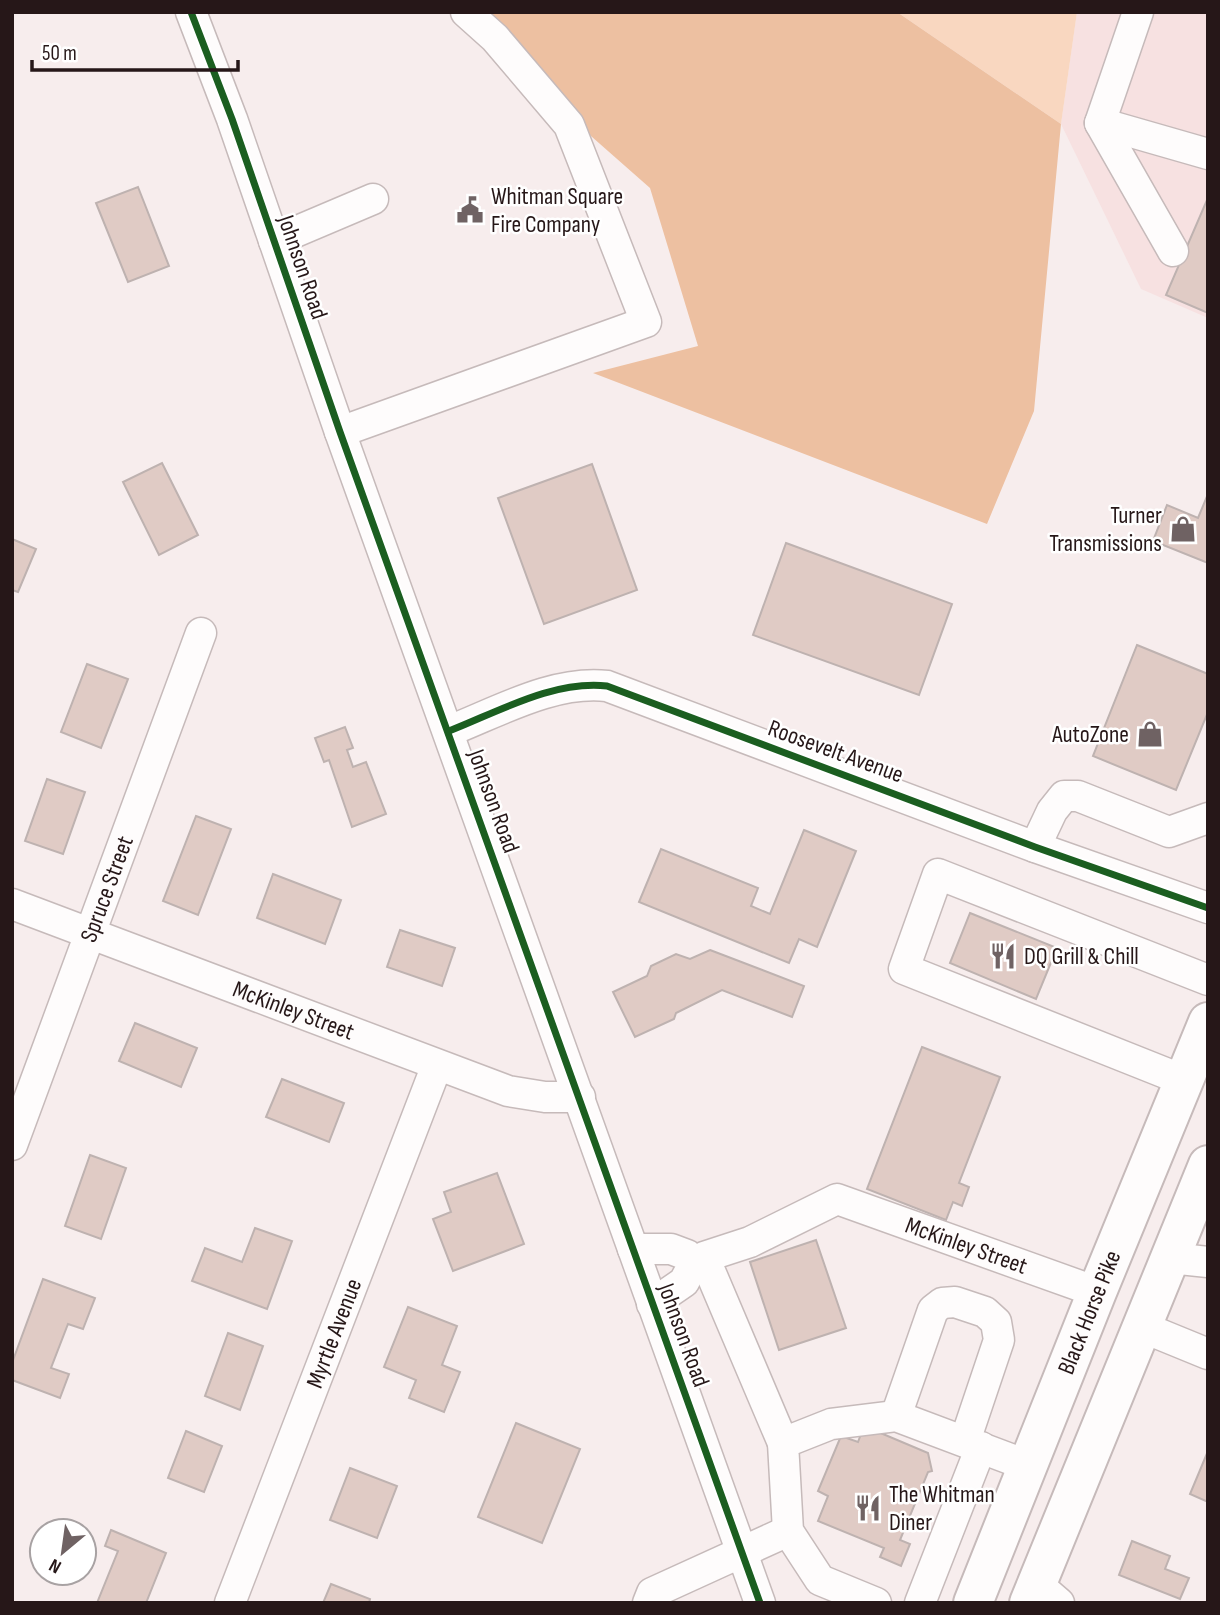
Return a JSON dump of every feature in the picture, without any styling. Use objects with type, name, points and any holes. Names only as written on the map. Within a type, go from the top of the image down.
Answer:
[{"type":"highway","name":"Black Horse Pike","points":[[973,1603],[1208,1022]]},
{"type":"highway","points":[[1042,1596],[1142,1327],[1208,1165]]},
{"type":"street","name":"Johnson Road","points":[[191,12],[232,119],[340,432],[760,1603]]},
{"type":"street","points":[[340,432],[646,323],[569,125],[495,37],[466,12]]},
{"type":"street","points":[[1138,12],[1100,123],[1172,251]]},
{"type":"street","points":[[1100,123],[1208,154]]},
{"type":"street","points":[[274,241],[373,199]]},
{"type":"street","name":"Spruce Street","points":[[12,1145],[201,633]]},
{"type":"street","name":"Roosevelt Avenue","points":[[449,731],[559,689],[587,684],[607,687],[1035,847],[1208,908]]},
{"type":"street","points":[[1035,847],[1052,811],[1064,796],[1079,796],[1169,832],[1208,818]]},
{"type":"street","points":[[1183,1080],[904,969],[937,874],[1208,980]]},
{"type":"street","name":"McKinley Street","points":[[12,904],[508,1091],[545,1097],[580,1097]]},
{"type":"street","name":"Myrtle Avenue","points":[[230,1603],[437,1065]]},
{"type":"street","name":"McKinley Street","points":[[697,1259],[750,1242],[837,1199],[1097,1292]]},
{"type":"street","points":[[633,1249],[671,1250],[697,1259],[783,1443],[788,1531],[820,1580],[876,1603]]},
{"type":"street","points":[[1170,1258],[1208,1262]]},
{"type":"street","points":[[652,1304],[684,1282],[697,1259]]},
{"type":"street","points":[[896,1416],[933,1310],[942,1303],[955,1301],[985,1312],[996,1322],[999,1340],[973,1444],[920,1603]]},
{"type":"street","points":[[1142,1327],[1208,1354]]},
{"type":"street","points":[[783,1443],[831,1424],[896,1416],[1029,1466]]},
{"type":"street","points":[[649,1603],[652,1593],[788,1531]]},
{"type":"shaded area","points":[[450,12],[897,12],[1061,124],[1034,411],[987,524],[593,373],[698,346],[650,188]]},
{"type":"shaded area","points":[[897,12],[1077,12],[1061,124]]},
{"type":"shaded area","points":[[1077,12],[1208,12],[1208,318],[1141,289],[1061,124]]},
{"type":"building","points":[[138,187],[169,266],[128,282],[96,203]]},
{"type":"building","points":[[1208,200],[1208,313],[1166,295]]},
{"type":"building","points":[[162,463],[198,535],[159,555],[123,482]]},
{"type":"building","points":[[592,464],[637,590],[544,624],[498,498]]},
{"type":"building","name":"Turner Transmissions","points":[[1208,494],[1208,563],[1153,541],[1167,505],[1198,518]]},
{"type":"building","points":[[12,539],[36,549],[18,592],[12,590]]},
{"type":"building","points":[[786,543],[952,604],[919,695],[753,635]]},
{"type":"building","name":"AutoZone","points":[[1137,645],[1208,674],[1208,712],[1176,790],[1093,756]]},
{"type":"building","points":[[87,664],[128,679],[101,748],[61,732]]},
{"type":"building","points":[[345,727],[353,748],[347,750],[353,767],[366,762],[386,814],[352,827],[329,760],[324,762],[315,738]]},
{"type":"building","points":[[47,779],[85,792],[63,854],[25,841]]},
{"type":"building","points":[[196,816],[231,829],[198,915],[163,901]]},
{"type":"building","points":[[804,830],[856,851],[817,947],[799,939],[789,963],[639,902],[661,849],[758,888],[751,906],[770,914]]},
{"type":"building","points":[[273,874],[341,900],[325,944],[257,918]]},
{"type":"building","name":"DQ Grill & Chill","points":[[970,913],[1057,948],[1036,999],[950,963]]},
{"type":"building","points":[[400,930],[455,948],[442,986],[387,967]]},
{"type":"building","points":[[710,950],[804,986],[792,1017],[722,990],[676,1013],[674,1019],[635,1037],[613,992],[647,976],[651,966],[676,954],[690,959]]},
{"type":"building","points":[[135,1023],[197,1048],[181,1087],[119,1061]]},
{"type":"building","points":[[922,1047],[1000,1077],[959,1183],[969,1187],[962,1206],[953,1202],[946,1220],[867,1189]]},
{"type":"building","points":[[282,1079],[344,1103],[329,1142],[266,1117]]},
{"type":"building","points":[[90,1155],[126,1168],[101,1239],[65,1226]]},
{"type":"building","points":[[497,1173],[524,1244],[453,1271],[433,1219],[451,1212],[444,1192]]},
{"type":"building","points":[[255,1228],[292,1241],[267,1309],[192,1281],[205,1248],[242,1262]]},
{"type":"building","points":[[816,1240],[846,1328],[779,1350],[750,1262]]},
{"type":"building","points":[[43,1279],[95,1298],[83,1329],[68,1324],[51,1368],[69,1374],[60,1398],[12,1380],[12,1363]]},
{"type":"building","points":[[408,1307],[457,1326],[442,1365],[460,1372],[444,1412],[409,1398],[416,1380],[384,1367]]},
{"type":"building","points":[[228,1333],[263,1346],[240,1410],[205,1396]]},
{"type":"building","points":[[516,1423],[580,1449],[542,1543],[478,1517]]},
{"type":"building","name":"The Whitman Diner","points":[[864,1426],[928,1453],[932,1471],[928,1472],[900,1540],[910,1544],[901,1566],[880,1557],[884,1548],[818,1521],[828,1496],[818,1491],[841,1436],[858,1442]]},
{"type":"building","points":[[186,1431],[222,1446],[204,1492],[168,1478]]},
{"type":"building","points":[[1208,1451],[1208,1502],[1190,1494]]},
{"type":"building","points":[[350,1468],[397,1486],[377,1538],[330,1520]]},
{"type":"building","points":[[111,1530],[166,1553],[146,1603],[97,1603],[118,1551],[105,1546]]},
{"type":"building","points":[[1132,1541],[1170,1556],[1165,1569],[1189,1578],[1180,1599],[1119,1575]]},
{"type":"building","points":[[331,1584],[370,1599],[369,1603],[323,1603]]},
{"type":"cycle path","points":[[191,12],[232,119],[340,432],[760,1603]]},
{"type":"cycle path","points":[[449,731],[546,693],[587,685],[607,686],[1035,847],[1208,908]]},
{"type":"place","name":"Whitman Square Fire Company","points":[[470,210]]},
{"type":"place","name":"Turner Transmissions","points":[[1183,529]]},
{"type":"place","name":"AutoZone","points":[[1150,734]]},
{"type":"place","name":"DQ Grill & Chill","points":[[1003,956]]},
{"type":"place","name":"The Whitman Diner","points":[[868,1508]]}]
